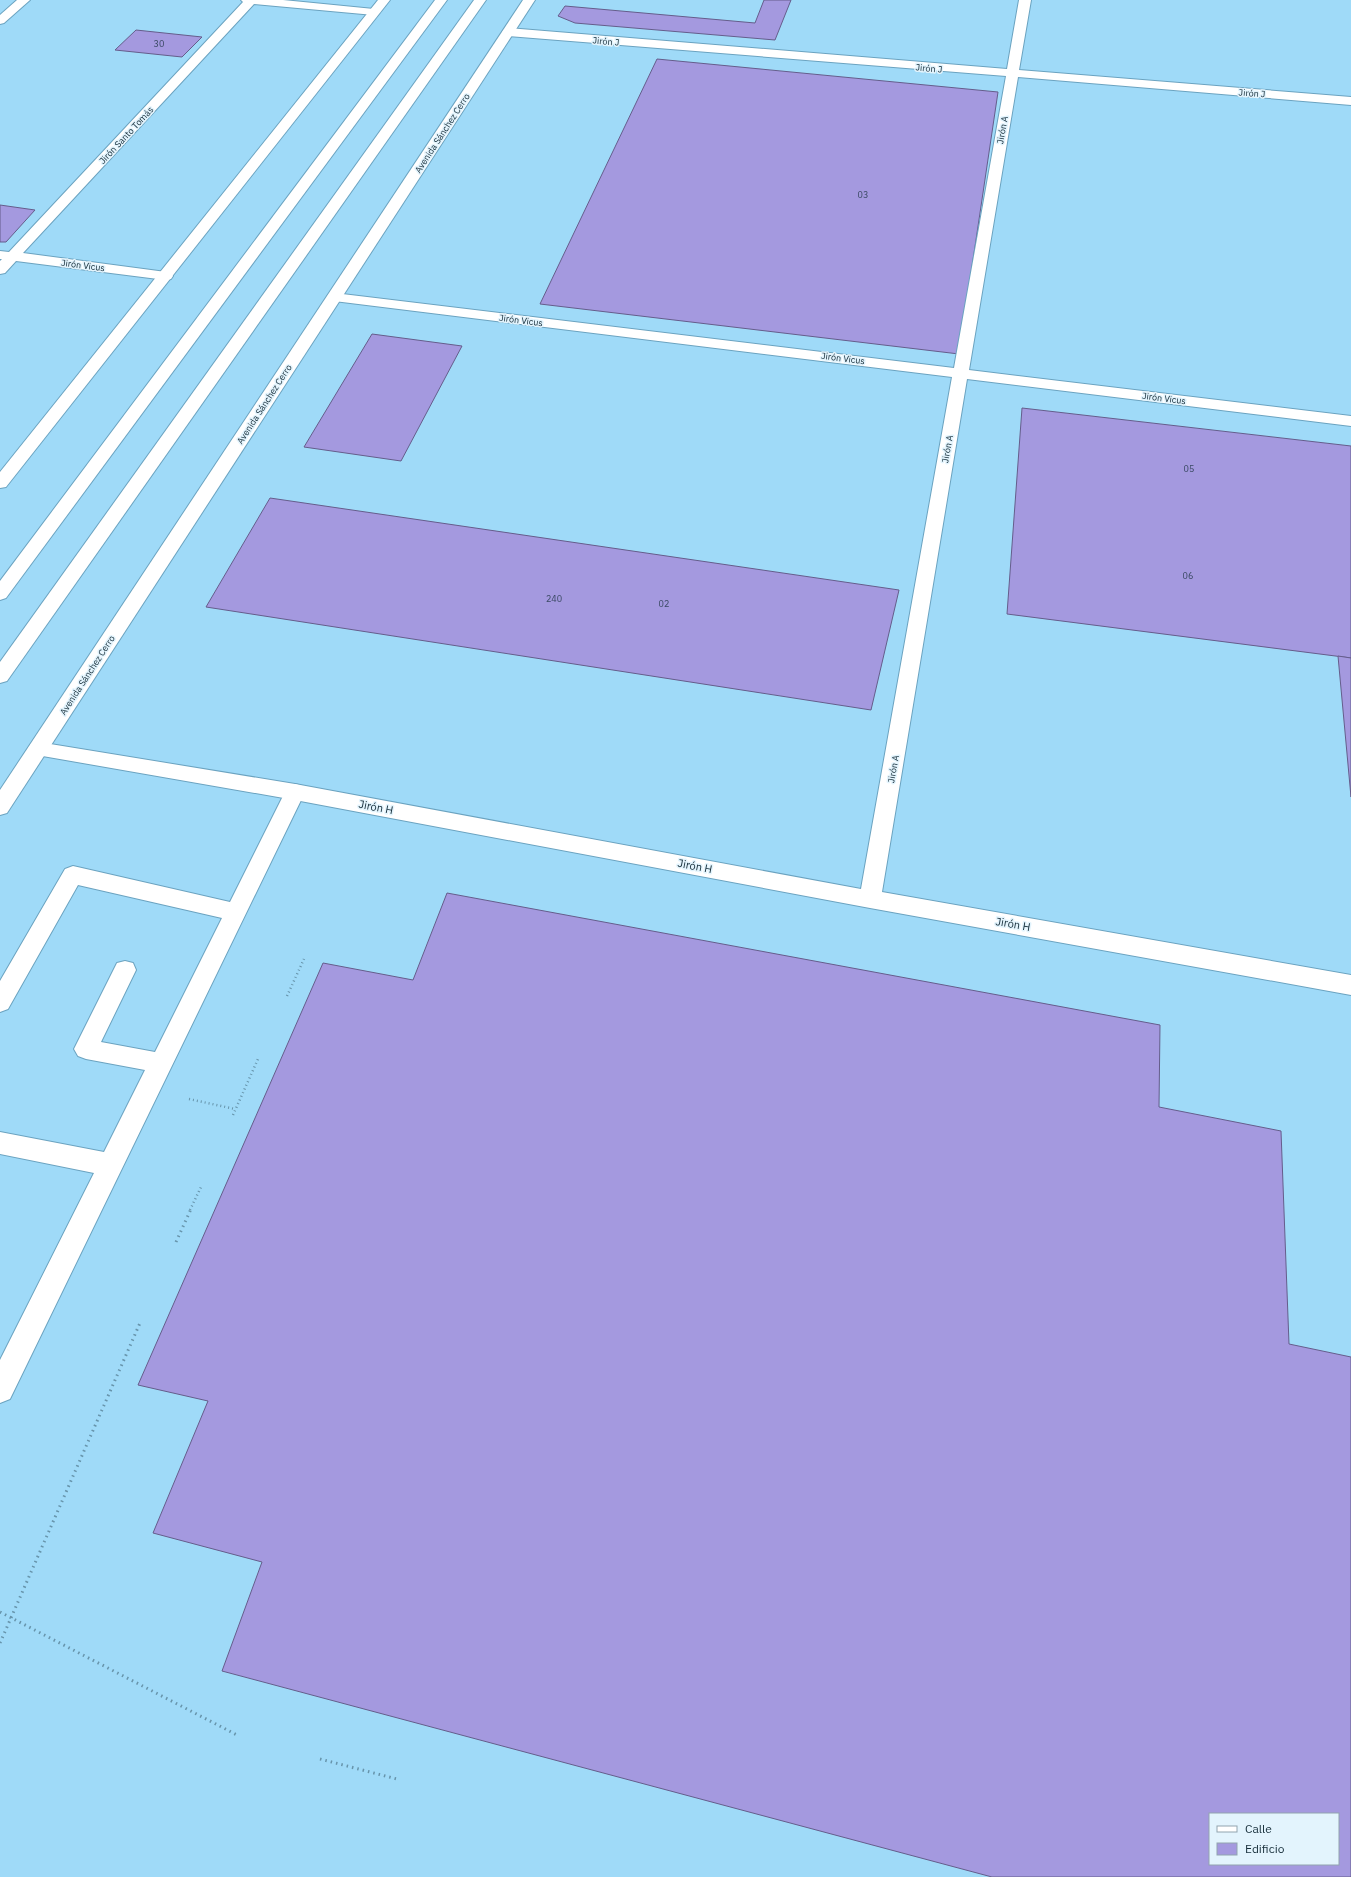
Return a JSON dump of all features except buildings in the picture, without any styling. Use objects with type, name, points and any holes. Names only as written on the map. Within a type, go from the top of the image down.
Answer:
[{"type":"street","points":[[0,20],[24,0]]},
{"type":"street","points":[[247,0],[374,12]]},
{"type":"street","name":"Jirón Santo Tomás","points":[[0,270],[6,256],[251,0]]},
{"type":"street","points":[[0,483],[384,0]]},
{"type":"street","points":[[0,594],[441,0]]},
{"type":"street","points":[[0,676],[480,0]]},
{"type":"street","name":"Avenida Sánchez Cerro","points":[[0,807],[529,0]]},
{"type":"street","name":"Jirón A","points":[[870,899],[1024,0]]},
{"type":"street","name":"Jirón J","points":[[508,32],[1012,75],[1351,101]]},
{"type":"street","name":"Jirón Vicus","points":[[6,256],[166,276]]},
{"type":"street","name":"Jirón Vicus","points":[[334,297],[960,372],[1351,421]]},
{"type":"street","name":"Jirón H","points":[[38,749],[295,792],[870,899],[1351,985]]},
{"type":"street","points":[[0,1389],[295,792]]},
{"type":"street","points":[[0,1002],[73,875],[236,912]]},
{"type":"street","points":[[125,970],[86,1049],[161,1063]]},
{"type":"street","points":[[0,1143],[110,1165]]},
{"type":"path","points":[[287,996],[304,959]]},
{"type":"path","points":[[233,1115],[258,1059]]},
{"type":"path","points":[[176,1242],[201,1187]]},
{"type":"path","points":[[0,1643],[140,1322]]},
{"type":"path","points":[[0,1612],[238,1735]]},
{"type":"path","points":[[320,1759],[397,1779]]}]
